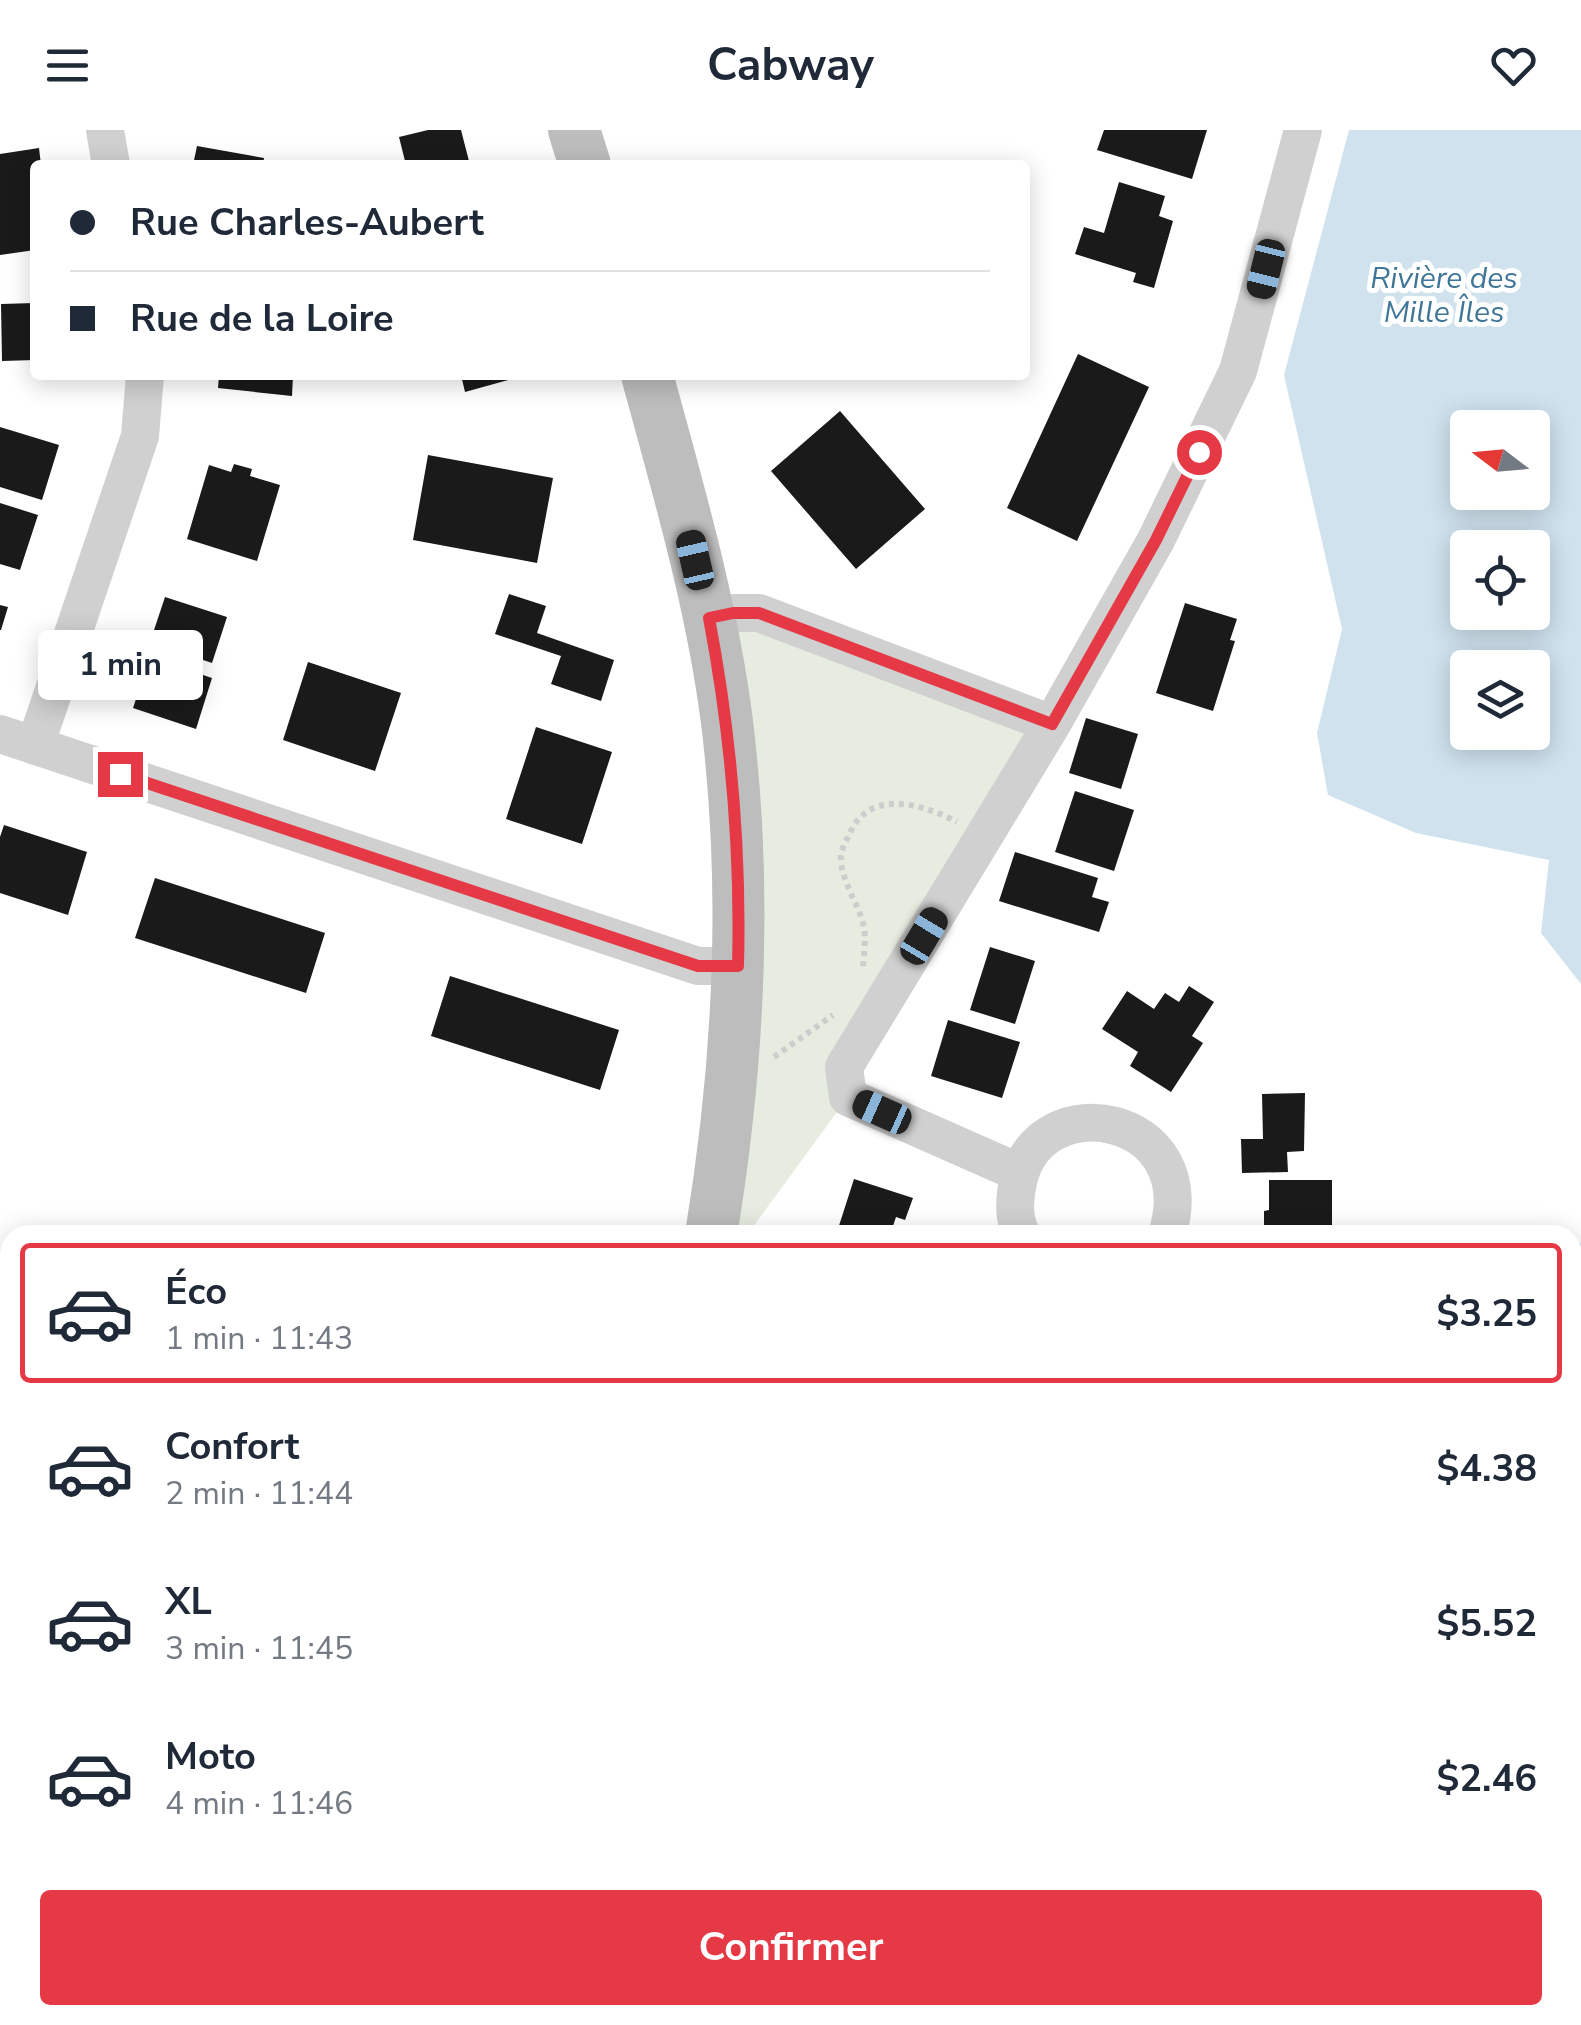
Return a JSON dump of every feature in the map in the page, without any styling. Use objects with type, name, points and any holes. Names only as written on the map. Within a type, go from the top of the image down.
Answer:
[{"type":"main road","points":[[574,130],[583,160]]},
{"type":"main road","points":[[647,380],[709,618],[726,720],[735,808],[740,903],[738,966],[728,1098],[711,1225]]},
{"type":"street","points":[[105,130],[110,160]]},
{"type":"street","points":[[1020,1173],[848,1097],[844,1067],[1052,724],[1156,540],[1238,370],[1303,130]]},
{"type":"street","points":[[145,380],[140,436],[17,740],[698,966],[738,966]]},
{"type":"street","points":[[709,618],[759,613],[1052,724]]},
{"type":"street","points":[[1020,1225],[1014,1200],[1020,1173],[1032,1151],[1051,1134],[1074,1124],[1099,1122],[1124,1127],[1145,1140],[1162,1158],[1172,1182],[1174,1207],[1170,1225]]},
{"type":"path","points":[[856,979],[864,964],[864,930],[841,856],[853,825],[865,812],[884,804],[908,803],[934,810],[984,838]]},
{"type":"path","points":[[728,1098],[773,1058],[842,1008]]},
{"type":"shaded area","points":[[709,619],[772,626],[1052,724],[848,1097],[754,1225],[705,1225],[729,1098]]},
{"type":"water","name":"Rivière des Mille Îles","points":[[1349,130],[1581,130],[1581,984],[1541,933],[1549,860],[1416,833],[1328,795],[1317,733],[1342,629],[1284,375]]},
{"type":"building","points":[[428,130],[461,130],[469,160],[405,160],[399,137]]},
{"type":"building","points":[[1104,130],[1207,130],[1192,179],[1097,150]]},
{"type":"building","points":[[197,146],[264,158],[264,160],[194,160]]},
{"type":"building","points":[[39,148],[40,160],[30,160],[30,251],[0,255],[0,154]]},
{"type":"building","points":[[1119,182],[1165,196],[1159,216],[1173,221],[1154,288],[1133,282],[1136,273],[1075,254],[1084,227],[1104,233]]},
{"type":"building","points":[[30,303],[30,360],[2,361],[1,304]]},
{"type":"building","points":[[1078,354],[1149,387],[1077,541],[1007,508]]},
{"type":"building","points":[[219,380],[293,380],[292,396],[218,388]]},
{"type":"building","points":[[462,380],[508,380],[465,392]]},
{"type":"building","points":[[840,411],[925,509],[856,569],[771,471]]},
{"type":"building","points":[[0,427],[59,445],[42,500],[0,487]]},
{"type":"building","points":[[428,455],[553,478],[537,563],[413,540]]},
{"type":"building","points":[[234,464],[252,469],[250,476],[280,485],[257,561],[187,539],[209,465],[231,472]]},
{"type":"building","points":[[0,503],[38,515],[20,570],[0,564]]},
{"type":"building","points":[[509,594],[546,606],[537,633],[614,660],[601,701],[551,684],[561,656],[495,634]]},
{"type":"building","points":[[165,597],[227,617],[212,663],[150,642]]},
{"type":"building","points":[[1185,603],[1237,619],[1230,640],[1235,641],[1213,711],[1156,693]]},
{"type":"building","points":[[0,605],[8,607],[1,630],[0,630]]},
{"type":"building","points":[[150,657],[212,678],[196,729],[133,708]]},
{"type":"building","points":[[308,662],[401,693],[375,771],[283,740]]},
{"type":"building","points":[[1086,718],[1138,734],[1121,789],[1069,773]]},
{"type":"building","points":[[536,727],[612,752],[582,844],[506,819]]},
{"type":"building","points":[[1075,791],[1134,810],[1114,871],[1055,852]]},
{"type":"building","points":[[4,825],[87,852],[68,915],[0,893],[0,837]]},
{"type":"building","points":[[1015,852],[1098,878],[1092,897],[1109,902],[1099,932],[999,901]]},
{"type":"building","points":[[155,878],[325,933],[306,993],[135,938]]},
{"type":"building","points":[[990,947],[1035,961],[1015,1024],[970,1010]]},
{"type":"building","points":[[450,976],[619,1030],[600,1090],[431,1036]]},
{"type":"building","points":[[1189,986],[1214,1002],[1192,1036],[1203,1043],[1171,1092],[1130,1066],[1138,1052],[1102,1029],[1127,991],[1154,1009],[1165,993],[1179,1002]]},
{"type":"building","points":[[948,1020],[1020,1042],[1002,1098],[931,1076]]},
{"type":"building","points":[[1305,1093],[1304,1151],[1287,1152],[1288,1172],[1242,1173],[1241,1139],[1263,1139],[1262,1094]]},
{"type":"building","points":[[854,1179],[913,1198],[905,1220],[896,1217],[893,1225],[839,1225]]},
{"type":"building","points":[[1269,1180],[1332,1180],[1332,1225],[1264,1225],[1264,1211],[1269,1210]]},
{"type":"route","points":[[120,774],[698,966],[738,966],[740,903],[735,808],[726,720],[709,618],[759,613],[1052,724],[1156,540],[1199,452]]}]
